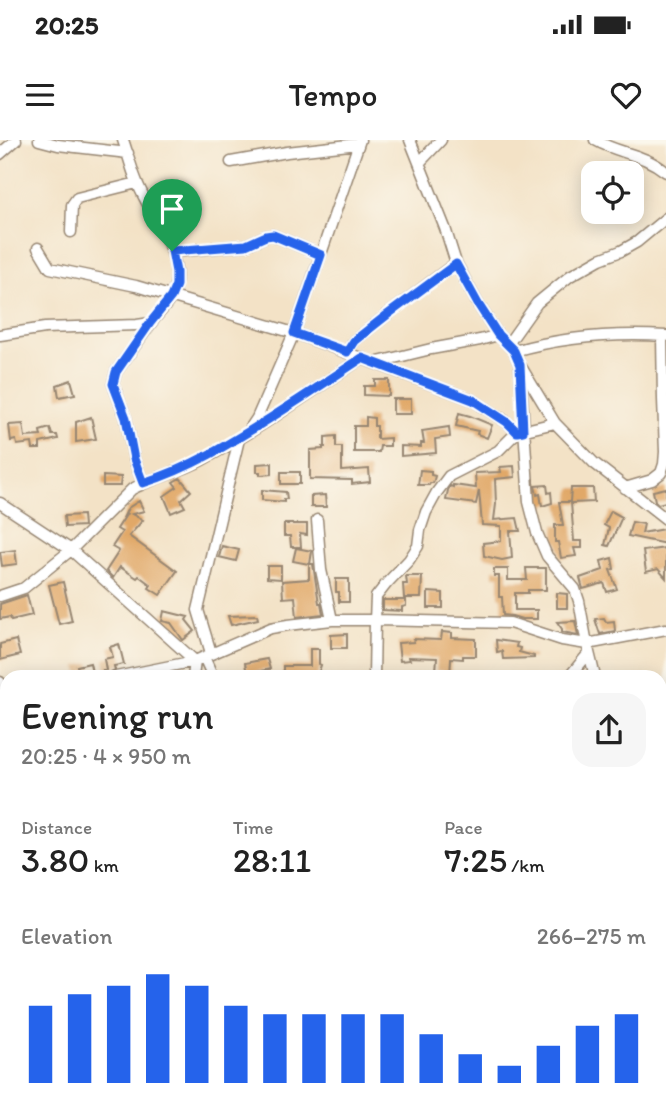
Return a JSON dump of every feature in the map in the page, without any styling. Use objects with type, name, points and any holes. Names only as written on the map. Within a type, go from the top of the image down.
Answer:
[{"type":"street","points":[[0,154],[16,140]]},
{"type":"street","points":[[39,140],[58,145],[128,153]]},
{"type":"street","points":[[123,140],[137,183],[172,251],[176,272],[176,285],[171,297],[116,372],[113,384],[126,418],[134,459],[143,483]]},
{"type":"street","points":[[410,140],[445,228],[456,264],[498,335],[511,347],[555,423],[594,463],[666,519]]},
{"type":"street","points":[[420,162],[441,140]]},
{"type":"street","points":[[595,140],[642,157],[666,172]]},
{"type":"street","points":[[231,162],[359,142],[294,333],[249,432]]},
{"type":"street","points":[[71,232],[72,205],[77,198],[137,183]]},
{"type":"street","points":[[511,347],[537,303],[570,276],[637,242],[666,218]]},
{"type":"street","points":[[172,251],[246,245],[273,235],[321,255]]},
{"type":"street","points":[[38,248],[50,268],[136,286],[294,333],[473,400],[520,432]]},
{"type":"street","points":[[347,352],[354,341],[456,264]]},
{"type":"street","points":[[0,335],[45,328],[150,323]]},
{"type":"street","points":[[374,363],[498,335]]},
{"type":"street","points":[[511,347],[610,336],[664,336],[664,464],[661,473],[652,480],[625,488]]},
{"type":"street","points":[[0,596],[24,587],[71,550],[127,495],[143,483],[172,474],[239,439],[362,358]]},
{"type":"street","points":[[520,365],[520,432],[529,502],[537,533],[547,556],[575,589],[593,670]]},
{"type":"street","points":[[374,670],[376,597],[414,553],[426,512],[437,492],[449,476],[498,451],[520,432],[555,423]]},
{"type":"street","points":[[210,670],[203,657],[198,610],[239,439]]},
{"type":"street","points":[[0,503],[71,550],[133,604],[203,657]]},
{"type":"street","points":[[317,520],[321,570],[332,620]]},
{"type":"street","points":[[146,670],[203,657],[271,628],[332,620],[510,623],[588,649],[666,629]]},
{"type":"street","points":[[574,670],[588,649]]},
{"type":"street","points":[[196,670],[203,657]]},
{"type":"building","points":[[71,380],[75,394],[59,397],[57,385]]},
{"type":"building","points":[[375,380],[389,380],[389,396],[364,395],[364,386],[375,386]]},
{"type":"building","points":[[393,399],[411,399],[411,414],[393,414]]},
{"type":"building","points":[[459,413],[492,425],[487,438],[477,434],[478,431],[456,426]]},
{"type":"building","points":[[91,417],[96,439],[76,442],[76,422]]},
{"type":"building","points":[[366,417],[374,418],[377,439],[390,438],[390,446],[380,446],[379,452],[354,452],[354,426],[366,426]]},
{"type":"building","points":[[23,424],[25,437],[41,436],[40,431],[50,428],[52,435],[57,435],[58,439],[40,443],[40,449],[33,449],[32,443],[17,445],[16,440],[11,441],[9,425]]},
{"type":"building","points":[[449,427],[450,437],[435,439],[436,453],[401,456],[401,446],[421,447],[421,443],[424,443],[422,431]]},
{"type":"building","points":[[336,436],[336,447],[342,447],[342,471],[369,469],[370,482],[352,484],[352,480],[310,479],[310,450],[323,449],[325,437]]},
{"type":"building","points":[[272,463],[272,474],[260,475],[260,472],[257,472],[257,464]]},
{"type":"building","points":[[514,466],[515,477],[495,479],[494,520],[517,518],[520,531],[510,531],[512,558],[502,560],[484,556],[483,543],[501,541],[501,526],[482,525],[479,490],[476,504],[446,500],[448,490],[453,485],[476,488],[475,473],[501,472],[500,467]]},
{"type":"building","points":[[420,470],[431,471],[431,475],[435,476],[433,483],[418,485]]},
{"type":"building","points":[[281,472],[300,472],[300,484],[281,484]]},
{"type":"building","points":[[103,476],[121,477],[120,486],[103,486]]},
{"type":"building","points":[[180,478],[191,491],[181,500],[185,507],[171,513],[164,496],[177,487],[173,482]]},
{"type":"building","points":[[547,485],[552,503],[542,506],[535,486]]},
{"type":"building","points":[[571,488],[593,488],[594,502],[571,503],[574,541],[582,541],[582,548],[574,548],[576,556],[561,558],[558,542],[555,542],[555,525],[563,525],[559,502],[570,502]]},
{"type":"building","points":[[666,488],[666,502],[658,504],[653,491]]},
{"type":"building","points":[[262,490],[286,492],[287,499],[284,499],[284,502],[262,500]]},
{"type":"building","points":[[325,495],[326,507],[311,507],[311,496]]},
{"type":"building","points":[[139,501],[144,511],[132,514],[143,520],[129,536],[177,571],[160,595],[149,588],[151,585],[139,576],[137,578],[120,567],[113,578],[106,571],[119,551],[112,547],[122,532],[117,529],[128,508]]},
{"type":"building","points":[[611,511],[622,517],[609,546],[605,545],[609,528],[604,525]]},
{"type":"building","points":[[83,515],[84,526],[65,527],[64,516]]},
{"type":"building","points":[[632,522],[644,524],[642,533],[664,529],[666,544],[628,536]]},
{"type":"building","points":[[284,524],[307,524],[307,535],[300,534],[301,547],[291,547],[290,536],[284,536]]},
{"type":"building","points":[[222,546],[239,550],[236,561],[219,557]]},
{"type":"building","points":[[296,548],[312,551],[310,564],[313,564],[323,614],[297,617],[295,597],[283,598],[282,581],[309,579],[309,564],[293,561]]},
{"type":"building","points":[[666,548],[666,578],[658,569],[646,572],[643,551]]},
{"type":"building","points":[[15,550],[17,564],[2,566],[0,552]]},
{"type":"building","points":[[612,558],[614,569],[610,570],[617,589],[607,592],[604,583],[583,589],[580,578],[603,570],[601,561]]},
{"type":"building","points":[[267,566],[281,566],[281,579],[267,578]]},
{"type":"building","points":[[526,568],[546,568],[546,590],[515,593],[515,610],[537,610],[537,619],[503,615],[502,597],[499,597],[499,576],[494,576],[494,569],[508,569],[508,580],[527,580]]},
{"type":"building","points":[[406,576],[422,576],[421,598],[404,598],[403,584],[407,584]]},
{"type":"building","points":[[336,579],[349,579],[349,602],[339,602]]},
{"type":"building","points":[[63,582],[72,621],[59,624],[49,585]]},
{"type":"building","points":[[428,592],[443,593],[443,608],[428,608]]},
{"type":"building","points":[[557,593],[567,594],[567,608],[557,608]]},
{"type":"building","points":[[27,595],[32,615],[11,620],[10,617],[0,619],[0,604]]},
{"type":"building","points":[[383,600],[406,600],[406,606],[402,607],[402,611],[383,610]]},
{"type":"building","points":[[164,611],[188,617],[186,620],[195,631],[183,640],[171,623],[162,621]]},
{"type":"building","points":[[257,615],[258,619],[231,625],[228,616]]},
{"type":"building","points":[[604,618],[606,622],[614,621],[615,631],[600,634],[595,619]]},
{"type":"building","points":[[575,621],[578,635],[562,632],[557,622]]},
{"type":"building","points":[[442,632],[452,633],[452,638],[476,639],[476,656],[451,658],[450,670],[436,670],[437,658],[409,657],[410,660],[400,661],[398,643],[414,642],[413,639],[441,640]]},
{"type":"building","points":[[347,634],[347,648],[331,648],[331,635]]},
{"type":"building","points":[[16,640],[20,655],[0,660],[0,644]]},
{"type":"building","points":[[496,640],[517,643],[519,652],[534,658],[503,659],[502,651],[497,652]]},
{"type":"building","points":[[119,644],[124,664],[114,666],[115,670],[106,670],[104,659],[113,657],[110,647]]},
{"type":"building","points":[[310,649],[319,649],[319,670],[283,670],[283,666],[310,666]]},
{"type":"building","points":[[267,659],[270,669],[246,670],[245,663]]},
{"type":"building","points":[[90,663],[92,670],[78,670],[77,666]]},
{"type":"route","points":[[273,235],[321,255],[294,333],[347,352],[354,341],[456,264],[478,304],[498,335],[514,351],[520,365],[523,431],[517,432],[507,422],[473,400],[362,358],[239,439],[172,474],[143,483],[134,459],[126,418],[113,384],[116,372],[171,297],[176,285],[172,251],[246,245],[273,235]]}]
